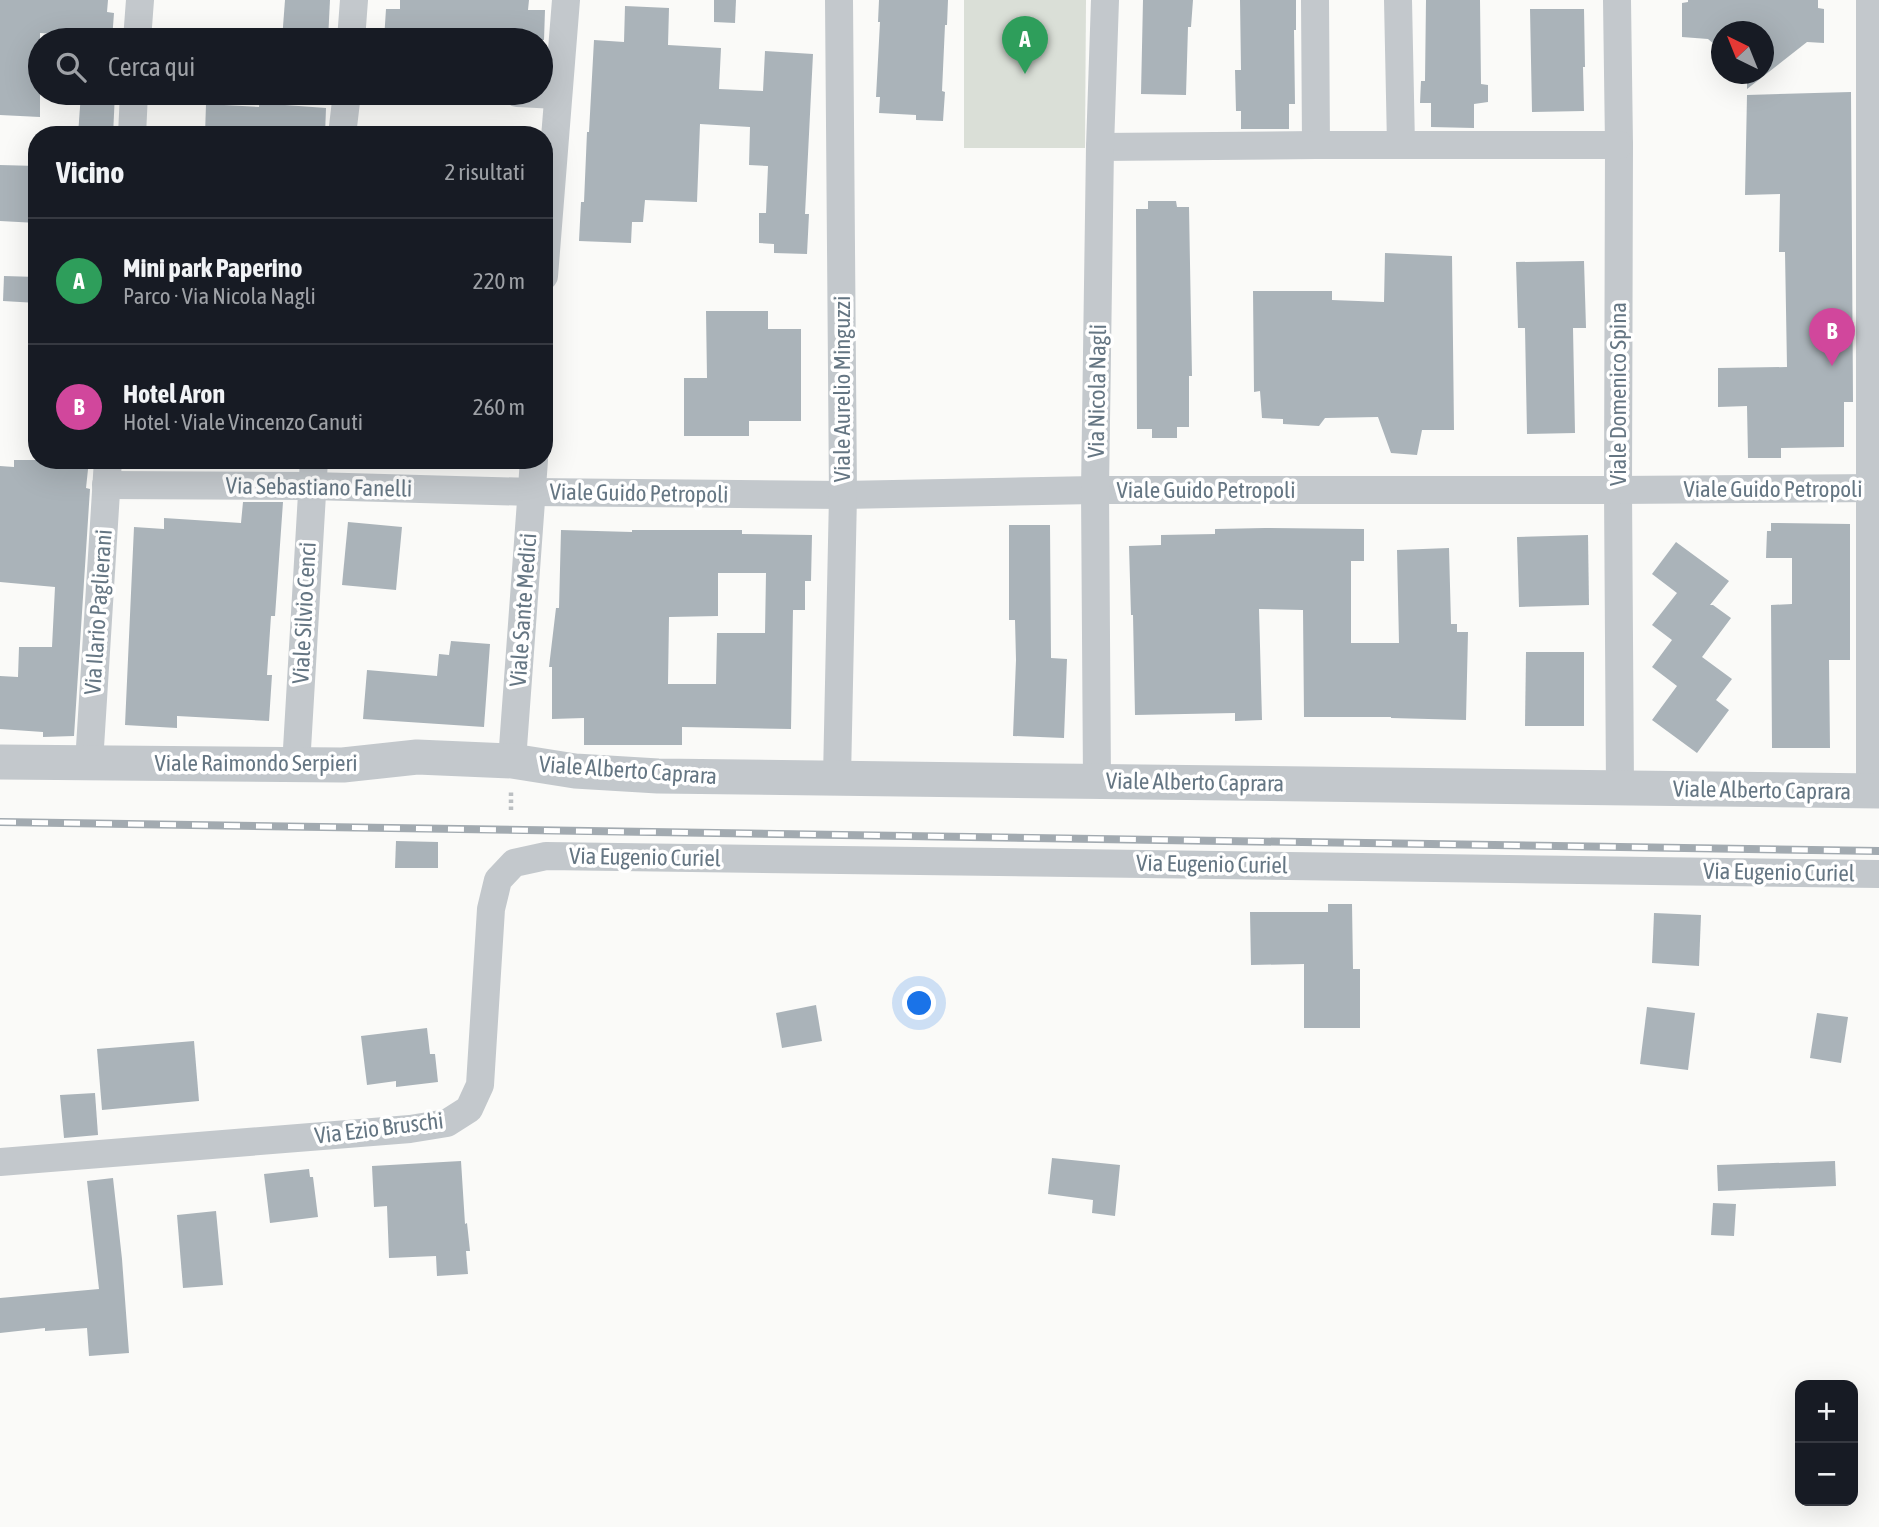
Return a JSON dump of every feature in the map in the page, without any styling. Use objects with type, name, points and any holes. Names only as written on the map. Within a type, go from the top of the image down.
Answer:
[{"type":"street","points":[[139,28],[140,0]]},
{"type":"street","points":[[352,28],[354,0]]},
{"type":"street","points":[[553,160],[566,0]]},
{"type":"street","name":"Viale Aurelio Minguzzi","points":[[837,778],[843,495],[839,0]]},
{"type":"street","name":"Via Nicola Nagli","points":[[1097,781],[1096,490],[1100,148],[1105,0]]},
{"type":"street","points":[[1315,0],[1316,145]]},
{"type":"street","points":[[1398,0],[1401,145]]},
{"type":"street","name":"Viale Domenico Spina","points":[[1617,0],[1620,788]]},
{"type":"street","points":[[1870,0],[1875,488],[1874,791]]},
{"type":"street","points":[[553,95],[558,95]]},
{"type":"street","points":[[132,126],[133,105]]},
{"type":"street","points":[[343,126],[345,105]]},
{"type":"street","points":[[1100,148],[1619,145]]},
{"type":"street","name":"Viale Sante Medici","points":[[512,761],[533,469]]},
{"type":"street","name":"Via Sebastiano Fanelli","points":[[107,473],[313,473],[532,492]]},
{"type":"street","name":"Via Ilario Paglierani","points":[[89,763],[107,473]]},
{"type":"street","name":"Viale Silvio Cenci","points":[[296,766],[313,473]]},
{"type":"street","name":"Viale Guido Petropoli","points":[[532,492],[843,495],[1096,490],[1875,488]]},
{"type":"street","name":"Viale Raimondo Serpieri","points":[[0,762],[296,766],[343,765],[417,757],[512,761]]},
{"type":"street","name":"Viale Alberto Caprara","points":[[512,761],[575,771],[658,776],[1874,791]]},
{"type":"street","name":"Via Eugenio Curiel","points":[[545,856],[1879,874]]},
{"type":"street","name":"Via Ezio Bruschi","points":[[0,1162],[397,1130],[447,1123],[469,1109],[480,1085],[491,909],[498,880],[514,863],[545,856]]},
{"type":"shaded area","points":[[964,0],[1086,0],[1085,148],[964,148]]},
{"type":"building","points":[[0,0],[108,0],[107,12],[114,13],[113,28],[28,28],[28,105],[40,105],[40,117],[0,115]]},
{"type":"building","points":[[285,0],[330,0],[329,28],[283,28]]},
{"type":"building","points":[[400,0],[529,0],[528,10],[545,10],[544,28],[385,28],[386,9],[400,9]]},
{"type":"building","points":[[714,0],[736,0],[735,23],[714,22]]},
{"type":"building","points":[[879,0],[948,0],[942,91],[945,92],[943,121],[916,120],[916,115],[879,113],[880,97],[876,97]]},
{"type":"building","points":[[1143,0],[1193,0],[1191,27],[1188,27],[1186,95],[1141,94]]},
{"type":"building","points":[[1240,0],[1296,0],[1295,104],[1289,104],[1289,129],[1241,129],[1241,111],[1236,111],[1235,70],[1241,70]]},
{"type":"building","points":[[1426,0],[1480,0],[1481,84],[1488,85],[1488,102],[1474,104],[1474,128],[1431,127],[1431,103],[1420,103],[1421,81],[1425,81]]},
{"type":"building","points":[[1818,0],[1818,8],[1824,9],[1824,43],[1807,42],[1774,68],[1774,21],[1711,21],[1711,42],[1682,37],[1682,3]]},
{"type":"building","points":[[625,6],[669,8],[668,45],[721,48],[719,89],[763,91],[765,51],[813,54],[805,214],[809,214],[807,254],[774,253],[774,244],[759,243],[759,213],[766,213],[768,166],[749,165],[750,127],[700,124],[697,202],[645,200],[643,222],[632,222],[631,243],[579,241],[594,40],[624,42]]},
{"type":"building","points":[[1530,9],[1584,9],[1584,111],[1532,112]]},
{"type":"building","points":[[1851,92],[1853,402],[1844,402],[1844,447],[1781,448],[1781,458],[1748,458],[1747,406],[1718,407],[1718,368],[1787,367],[1785,252],[1779,252],[1780,194],[1745,195],[1747,95]]},
{"type":"building","points":[[80,105],[114,105],[113,126],[79,126]]},
{"type":"building","points":[[206,105],[285,105],[326,108],[325,126],[205,126]]},
{"type":"building","points":[[0,165],[28,166],[28,223],[0,221]]},
{"type":"building","points":[[1148,201],[1176,201],[1177,207],[1189,207],[1192,376],[1189,376],[1189,427],[1177,427],[1177,438],[1152,438],[1152,429],[1137,429],[1136,209],[1148,209]]},
{"type":"building","points":[[1385,253],[1452,256],[1454,430],[1422,430],[1417,455],[1391,453],[1378,417],[1325,418],[1319,426],[1283,424],[1283,419],[1262,418],[1260,391],[1254,392],[1253,291],[1332,291],[1332,300],[1384,302]]},
{"type":"building","points":[[1584,261],[1586,328],[1573,328],[1575,433],[1527,434],[1525,328],[1518,328],[1516,262]]},
{"type":"building","points":[[4,276],[28,277],[28,302],[3,301]]},
{"type":"building","points":[[706,311],[768,311],[768,329],[801,329],[801,421],[749,421],[749,436],[684,436],[684,378],[707,378]]},
{"type":"building","points":[[14,460],[28,460],[28,469],[88,469],[86,488],[90,489],[74,736],[43,737],[43,732],[0,729],[0,676],[18,677],[19,647],[52,647],[55,587],[0,582],[0,466],[14,467]]},
{"type":"building","points":[[243,502],[283,502],[275,616],[271,616],[267,675],[272,675],[269,721],[177,716],[177,728],[125,725],[134,527],[164,529],[164,518],[241,523]]},
{"type":"building","points":[[348,522],[402,527],[396,590],[342,585]]},
{"type":"building","points":[[1771,523],[1850,524],[1850,660],[1829,660],[1830,748],[1772,748],[1771,605],[1792,604],[1792,558],[1766,558],[1767,531],[1771,531]]},
{"type":"building","points":[[1009,525],[1050,525],[1051,658],[1067,659],[1064,738],[1013,736],[1016,660],[1015,620],[1009,620]]},
{"type":"building","points":[[1215,529],[1364,529],[1364,561],[1351,561],[1351,643],[1399,643],[1397,550],[1449,548],[1451,624],[1457,624],[1457,632],[1468,632],[1466,720],[1304,717],[1303,610],[1259,609],[1262,720],[1235,721],[1235,713],[1135,715],[1129,546],[1161,545],[1161,535],[1215,534]]},
{"type":"building","points":[[561,530],[742,530],[742,534],[812,535],[811,581],[805,581],[805,610],[793,610],[791,729],[682,727],[682,745],[584,745],[584,718],[552,719],[552,667],[549,667],[556,608],[559,608]],"holes":[[[718,573],[766,573],[765,633],[717,633],[716,684],[668,684],[669,617],[718,616]]]},
{"type":"building","points":[[1588,535],[1589,605],[1519,607],[1517,537]]},
{"type":"building","points":[[1676,542],[1729,581],[1710,605],[1731,618],[1702,657],[1732,679],[1716,700],[1729,710],[1697,753],[1652,720],[1677,686],[1652,667],[1672,640],[1652,625],[1677,593],[1652,574]]},
{"type":"building","points":[[451,641],[490,644],[484,727],[363,719],[367,670],[437,676],[439,654],[449,655]]},
{"type":"building","points":[[1526,652],[1584,652],[1584,726],[1525,726]]},
{"type":"building","points":[[396,841],[438,842],[438,868],[395,868]]},
{"type":"building","points":[[1328,904],[1352,904],[1353,969],[1360,969],[1360,1028],[1304,1028],[1304,964],[1251,965],[1250,912],[1328,912]]},
{"type":"building","points":[[1654,913],[1701,915],[1699,966],[1652,963]]},
{"type":"building","points":[[816,1005],[822,1041],[782,1048],[776,1013]]},
{"type":"building","points":[[1647,1007],[1695,1013],[1688,1070],[1640,1064]]},
{"type":"building","points":[[1817,1013],[1848,1017],[1841,1063],[1810,1058]]},
{"type":"building","points":[[427,1028],[430,1054],[435,1054],[438,1082],[396,1087],[396,1081],[367,1085],[361,1036]]},
{"type":"building","points":[[194,1041],[199,1101],[102,1110],[97,1049]]},
{"type":"building","points":[[95,1093],[98,1135],[64,1138],[60,1095]]},
{"type":"building","points":[[1052,1158],[1120,1165],[1115,1216],[1092,1213],[1093,1200],[1048,1194]]},
{"type":"building","points":[[461,1161],[465,1224],[467,1223],[470,1251],[466,1251],[468,1274],[437,1276],[436,1256],[389,1258],[387,1206],[374,1207],[372,1166]]},
{"type":"building","points":[[1835,1161],[1836,1186],[1718,1191],[1717,1165]]},
{"type":"building","points":[[309,1169],[310,1177],[313,1177],[318,1217],[270,1223],[264,1174]]},
{"type":"building","points":[[113,1178],[129,1353],[89,1356],[87,1328],[45,1331],[45,1328],[0,1333],[0,1298],[99,1289],[87,1181]]},
{"type":"building","points":[[1713,1203],[1736,1204],[1734,1236],[1711,1235]]},
{"type":"building","points":[[216,1211],[223,1285],[183,1288],[177,1215]]},
{"type":"railway","points":[[0,822],[1879,851]]},
{"type":"place","name":"Mini park Paperino","points":[[1025,74]]},
{"type":"place","name":"Hotel Aron","points":[[1832,366]]}]
